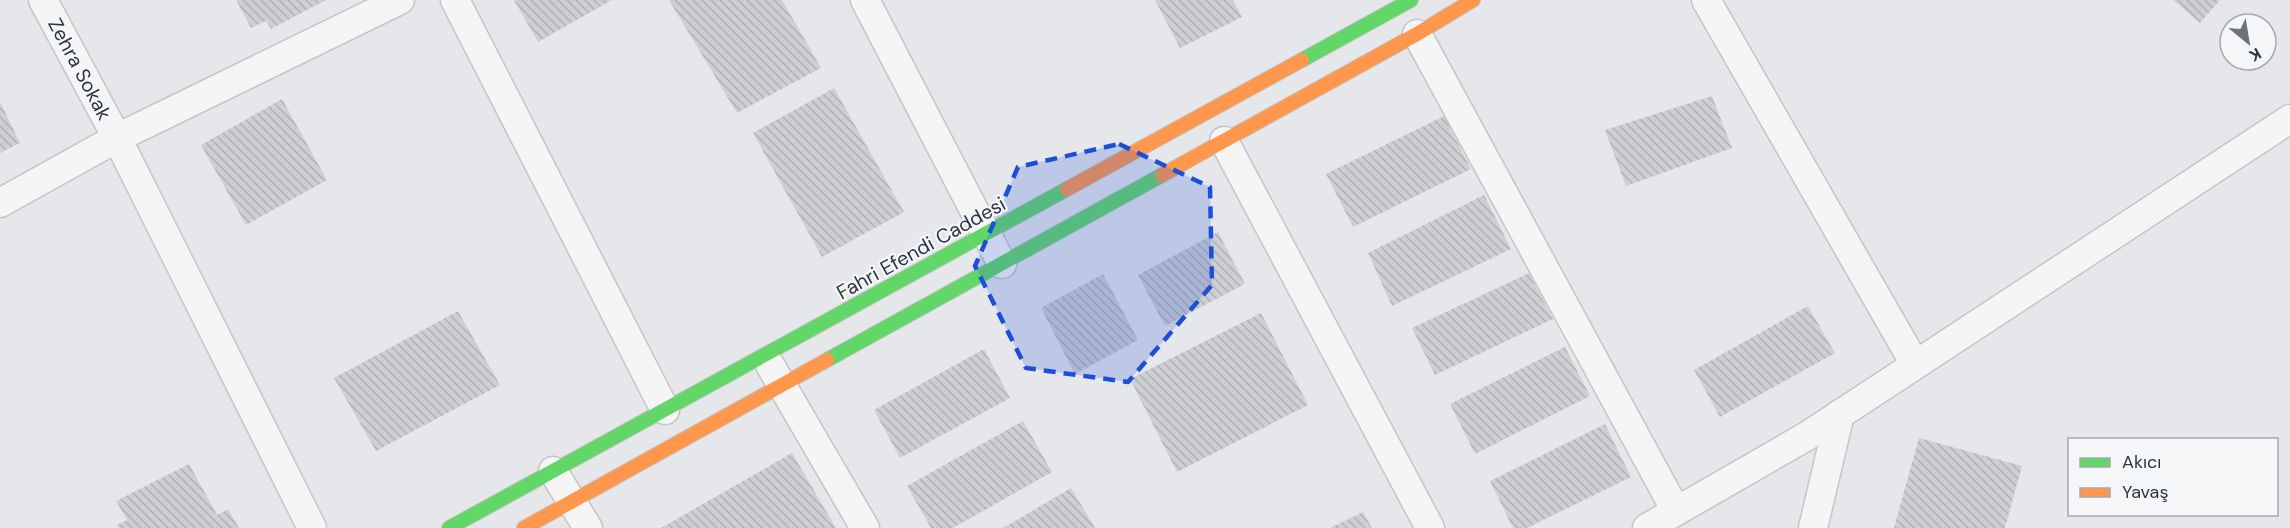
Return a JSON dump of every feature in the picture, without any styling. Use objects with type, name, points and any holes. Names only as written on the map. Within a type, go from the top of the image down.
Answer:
[{"type":"street","name":"Zehra Sokak","points":[[43,0],[117,138],[312,528]]},
{"type":"street","points":[[0,202],[117,138],[400,0]]},
{"type":"street","points":[[455,0],[665,410]]},
{"type":"street","points":[[865,0],[1002,264]]},
{"type":"street","name":"Fahri Efendi Caddesi","points":[[449,528],[987,235],[1411,0]]},
{"type":"street","points":[[524,528],[1418,34],[1473,0]]},
{"type":"street","points":[[1706,0],[1915,364]]},
{"type":"street","points":[[1418,34],[1676,511]]},
{"type":"street","points":[[1647,528],[1807,436],[2290,119]]},
{"type":"street","points":[[1224,141],[1430,528]]},
{"type":"street","points":[[765,356],[865,528]]},
{"type":"street","points":[[1813,528],[1840,414]]},
{"type":"street","points":[[553,471],[588,528]]},
{"type":"highlighted area","points":[[1119,144],[1210,187],[1212,285],[1128,382],[1026,368],[975,266],[1018,167]]},
{"type":"building","points":[[236,0],[326,0],[271,29],[266,21],[251,28]]},
{"type":"building","points":[[514,0],[612,0],[538,42]]},
{"type":"building","points":[[669,0],[782,0],[821,68],[737,113]]},
{"type":"building","points":[[1155,0],[1233,0],[1242,17],[1180,48]]},
{"type":"building","points":[[2173,0],[2220,0],[2200,23]]},
{"type":"building","points":[[834,88],[904,212],[822,257],[753,133]]},
{"type":"building","points":[[1712,96],[1732,148],[1626,186],[1605,130]]},
{"type":"building","points":[[282,99],[327,180],[246,225],[201,145]]},
{"type":"building","points":[[0,102],[20,143],[0,153]]},
{"type":"building","points":[[1444,116],[1471,169],[1353,227],[1326,174]]},
{"type":"building","points":[[1484,195],[1511,249],[1392,306],[1368,253]]},
{"type":"building","points":[[1218,232],[1245,284],[1165,326],[1138,275]]},
{"type":"building","points":[[1529,273],[1553,319],[1435,375],[1412,328]]},
{"type":"building","points":[[1103,274],[1138,340],[1075,374],[1041,308]]},
{"type":"building","points":[[1808,306],[1835,353],[1720,417],[1694,370]]},
{"type":"building","points":[[458,311],[500,385],[376,451],[334,378]]},
{"type":"building","points":[[1261,313],[1308,405],[1177,472],[1130,379]]},
{"type":"building","points":[[1565,347],[1590,396],[1475,454],[1450,404]]},
{"type":"building","points":[[984,349],[1010,398],[900,458],[874,410]]},
{"type":"building","points":[[1023,421],[1052,472],[953,528],[931,528],[907,486]]},
{"type":"building","points":[[1605,424],[1631,477],[1527,528],[1513,528],[1490,481]]},
{"type":"building","points":[[1919,438],[2022,466],[2005,528],[1894,528]]},
{"type":"building","points":[[792,453],[836,528],[661,528]]},
{"type":"building","points":[[189,464],[217,515],[228,509],[239,528],[119,528],[117,525],[127,520],[116,501]]},
{"type":"building","points":[[1071,488],[1095,528],[1003,528]]},
{"type":"building","points":[[1363,512],[1372,528],[1330,528]]},
{"type":"traffic: fast","points":[[1302,60],[1411,0]]},
{"type":"traffic: fast","points":[[827,360],[1162,175]]},
{"type":"traffic: fast","points":[[449,528],[1067,189]]},
{"type":"traffic: slow","points":[[1162,175],[1417,34],[1473,0]]},
{"type":"traffic: slow","points":[[1067,189],[1302,60]]},
{"type":"traffic: slow","points":[[524,528],[827,360]]}]
